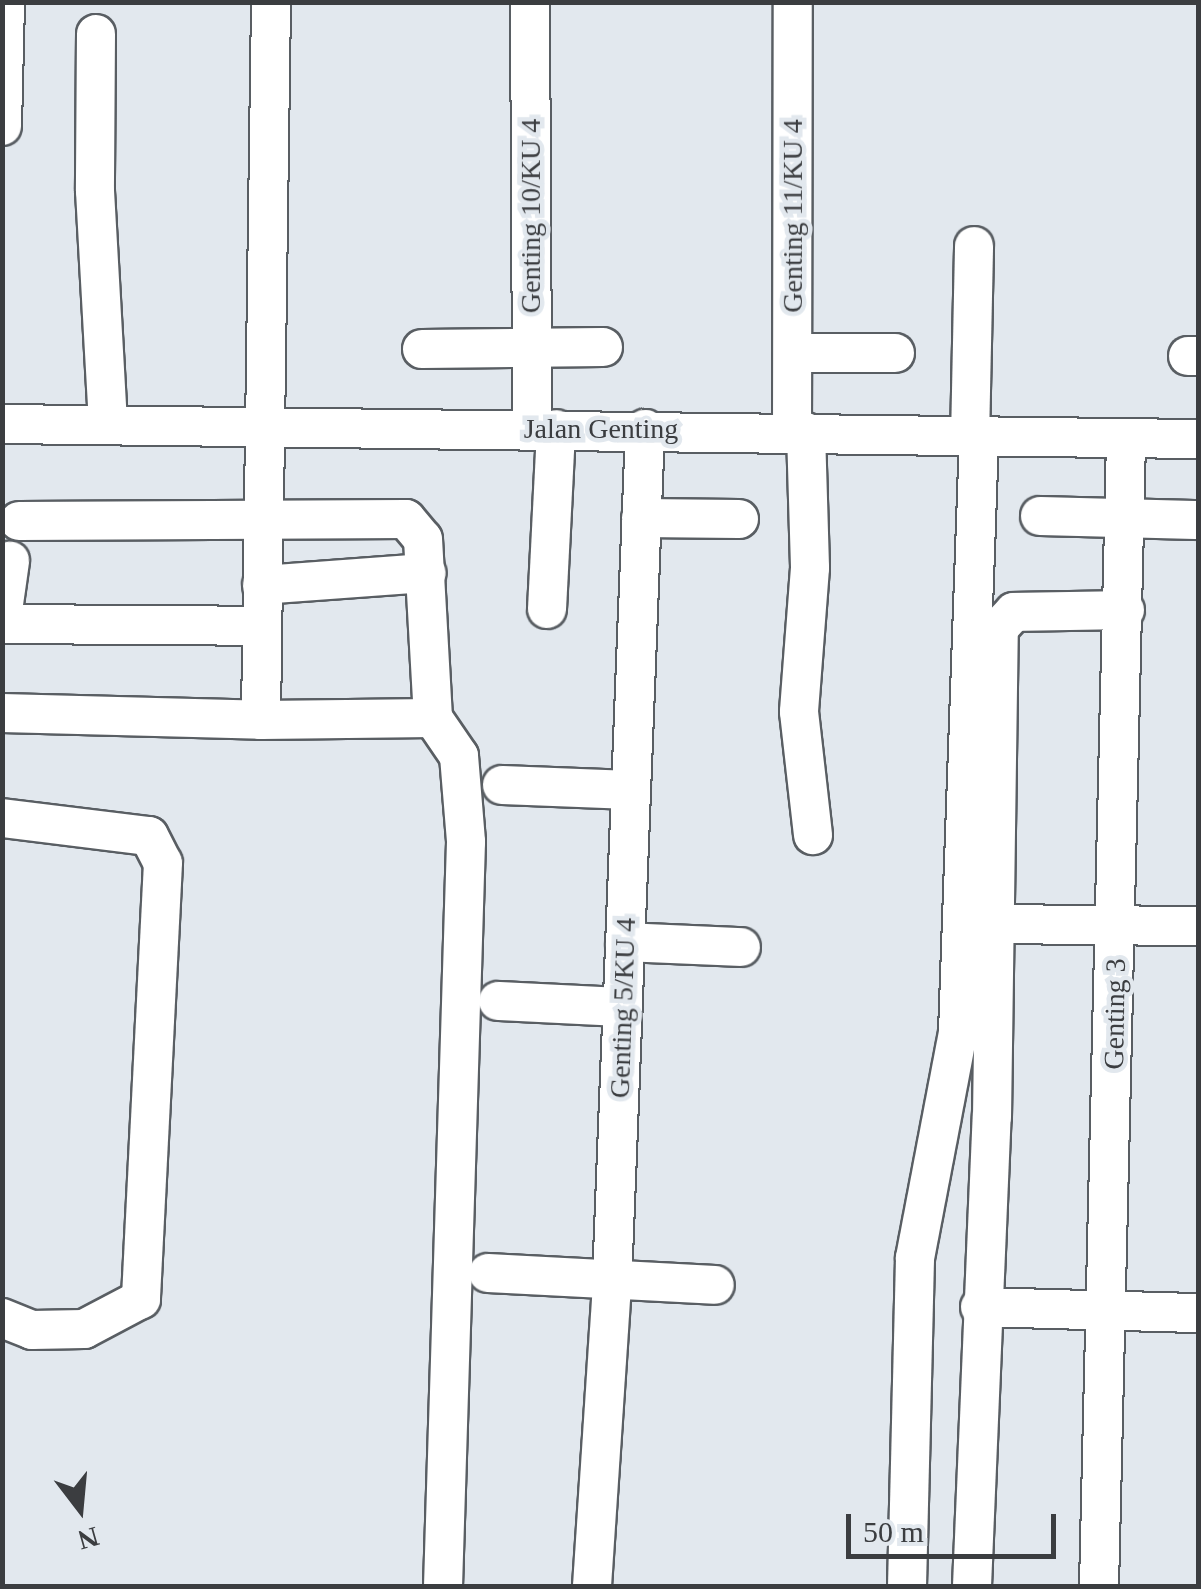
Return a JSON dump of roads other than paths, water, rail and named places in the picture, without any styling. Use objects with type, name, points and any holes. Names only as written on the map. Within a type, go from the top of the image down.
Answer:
[{"type":"street","points":[[2,126],[5,2]]},
{"type":"street","points":[[261,720],[271,2]]},
{"type":"street","name":"Genting 10/KU 4","points":[[530,2],[532,346],[544,429],[547,609]]},
{"type":"street","name":"Genting 11/KU 4","points":[[793,2],[794,354],[810,568],[799,712],[812,835]]},
{"type":"street","points":[[96,34],[95,191],[108,425]]},
{"type":"street","points":[[907,1586],[915,1258],[958,1033],[975,439],[974,246]]},
{"type":"street","points":[[422,348],[604,348]]},
{"type":"street","points":[[794,354],[895,353]]},
{"type":"street","name":"Jalan Genting","points":[[2,424],[644,429],[975,439],[1198,439]]},
{"type":"street","name":"Genting 5/KU 4","points":[[592,1586],[612,1282],[644,429]]},
{"type":"street","name":"Genting 3","points":[[1100,1586],[1110,1311],[1126,441]]},
{"type":"street","points":[[1040,516],[1198,520]]},
{"type":"street","points":[[20,521],[263,517],[406,520],[423,540],[433,718],[459,756],[466,842],[443,1586]]},
{"type":"street","points":[[641,518],[739,519]]},
{"type":"street","points":[[10,561],[2,621],[261,626]]},
{"type":"street","points":[[262,585],[427,573]]},
{"type":"street","points":[[972,1586],[995,924],[999,628],[1014,612],[1125,610]]},
{"type":"street","points":[[2,712],[261,720],[433,718]]},
{"type":"street","points":[[502,785],[631,790]]},
{"type":"street","points":[[2,818],[150,836],[164,863],[140,1299],[84,1329],[32,1330],[2,1318]]},
{"type":"street","points":[[995,924],[1198,926]]},
{"type":"street","points":[[625,942],[741,947]]},
{"type":"street","points":[[498,1002],[622,1008]]},
{"type":"street","points":[[488,1273],[715,1285]]},
{"type":"street","points":[[980,1307],[1198,1313]]}]
